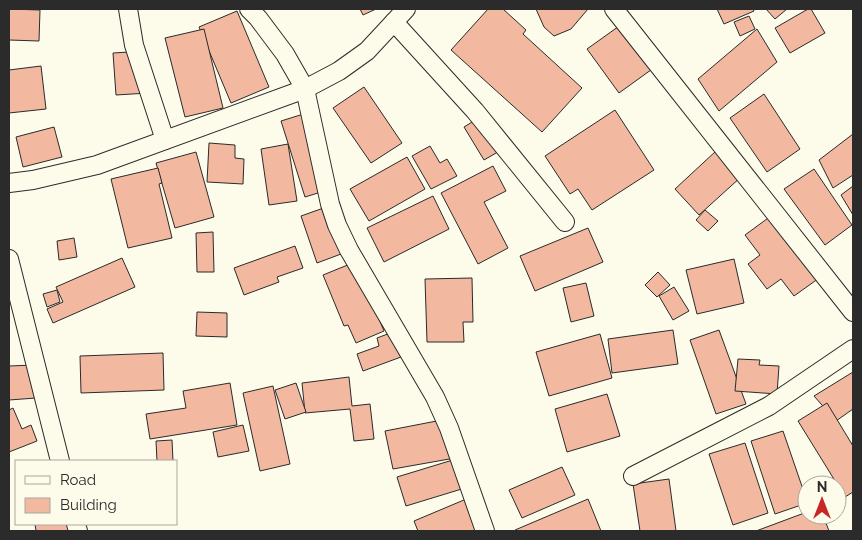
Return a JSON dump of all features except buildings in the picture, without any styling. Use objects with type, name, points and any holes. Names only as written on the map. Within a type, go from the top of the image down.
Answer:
[{"type":"street","points":[[128,9],[134,45],[165,140]]},
{"type":"street","points":[[249,9],[285,54],[305,89],[330,204],[338,225],[349,250],[435,397],[449,428],[485,531]]},
{"type":"street","points":[[9,183],[33,180],[97,165],[305,89],[339,72],[367,51],[406,9]]},
{"type":"street","points":[[614,9],[853,312]]},
{"type":"street","points":[[394,22],[475,112],[565,222]]},
{"type":"street","points":[[9,259],[60,460]]},
{"type":"street","points":[[633,476],[769,406],[853,349]]}]
